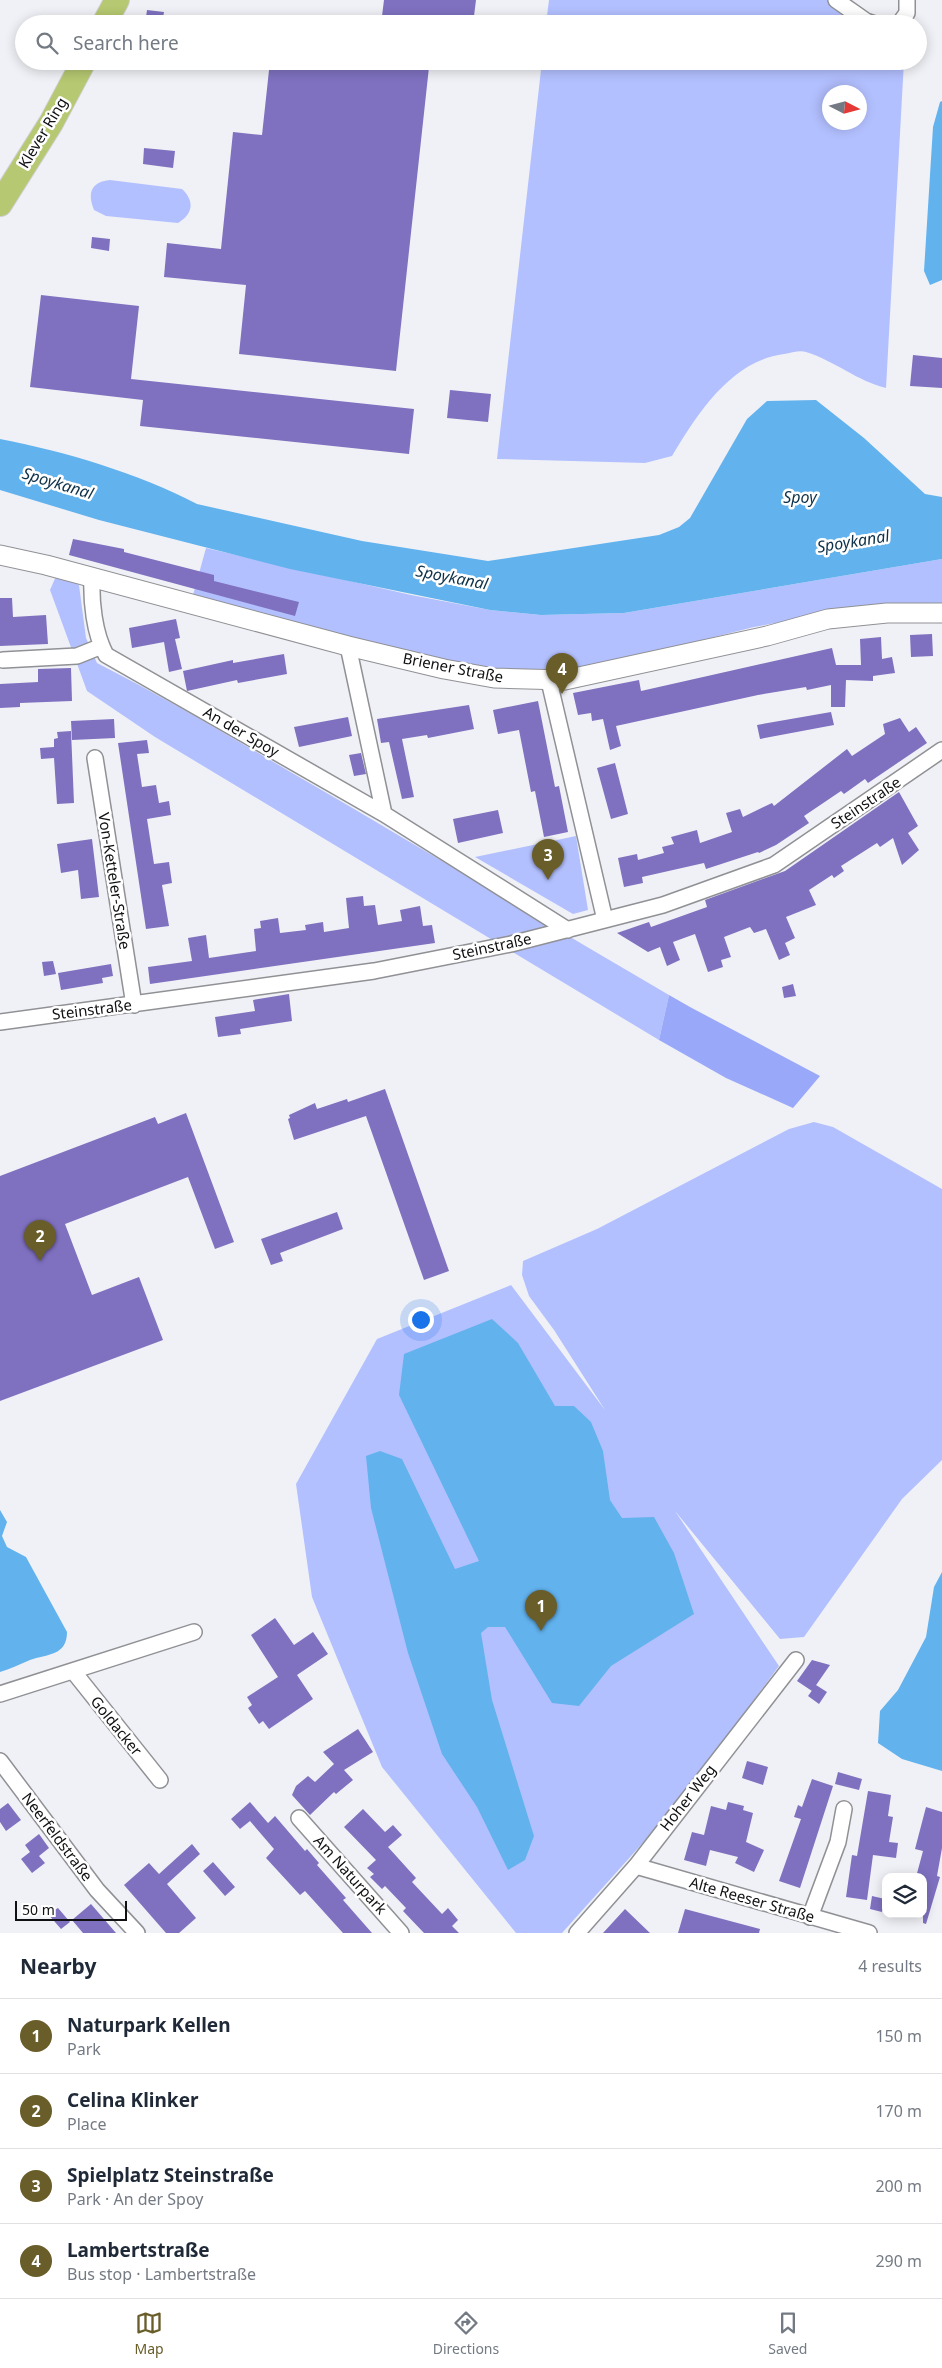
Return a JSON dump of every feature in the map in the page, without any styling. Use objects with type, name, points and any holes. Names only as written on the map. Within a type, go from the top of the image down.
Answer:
[{"type":"main road","points":[[109,15],[117,0]]},
{"type":"main road","name":"Klever Ring","points":[[0,204],[51,123],[79,70]]},
{"type":"street","points":[[836,0],[856,15]]},
{"type":"street","name":"Briener Straße","points":[[0,555],[92,577],[348,646],[444,669],[494,678],[549,681],[585,677],[828,620],[887,613],[942,613]]},
{"type":"street","points":[[2,660],[77,656],[102,646],[91,597],[92,577]]},
{"type":"street","name":"An der Spoy","points":[[102,646],[106,655],[384,814],[568,930]]},
{"type":"street","points":[[348,646],[384,814]]},
{"type":"street","points":[[549,681],[605,920]]},
{"type":"street","name":"Steinstraße","points":[[0,1022],[374,971],[511,944],[663,905],[774,864],[942,750]]},
{"type":"street","name":"Von-Ketteler-Straße","points":[[95,758],[134,1004]]},
{"type":"street","points":[[0,1694],[194,1632]]},
{"type":"street","name":"Hoher Weg","points":[[577,1933],[636,1866],[796,1660]]},
{"type":"street","name":"Goldacker","points":[[73,1671],[160,1780]]},
{"type":"street","name":"Neerfeldstraße","points":[[0,1761],[98,1890],[137,1933]]},
{"type":"street","points":[[810,1917],[838,1842],[844,1809]]},
{"type":"street","name":"Am Naturpark","points":[[299,1818],[401,1933]]},
{"type":"street","name":"Alte Reeser Straße","points":[[636,1866],[869,1933]]},
{"type":"shaded area","points":[[549,0],[827,0],[851,15],[547,15]]},
{"type":"shaded area","points":[[541,70],[904,70],[886,388],[865,381],[827,360],[804,351],[765,359],[748,367],[732,378],[718,392],[693,423],[672,456],[645,463],[497,459]]},
{"type":"shaded area","points":[[110,180],[182,189],[189,198],[191,207],[187,216],[178,223],[106,216],[94,210],[91,194],[92,189],[98,183]]},
{"type":"shaded area","points":[[206,548],[411,595],[490,610],[541,615],[624,613],[942,559],[942,608],[834,612],[754,627],[619,661],[572,669],[526,672],[472,667],[266,616],[193,595]]},
{"type":"shaded area","points":[[57,574],[79,585],[86,638],[97,663],[221,731],[669,995],[659,1040],[155,737],[87,691],[50,590]]},
{"type":"shaded area","points":[[576,836],[588,910],[573,914],[475,857]]},
{"type":"shaded area","points":[[669,995],[820,1076],[793,1108],[726,1078],[659,1040]]},
{"type":"shaded area","points":[[814,1122],[833,1127],[942,1189],[942,1460],[902,1499],[804,1637],[780,1639],[675,1511],[779,1666],[675,1807],[562,1933],[516,1933],[382,1767],[312,1597],[296,1484],[377,1339],[511,1285],[605,1410],[554,1330],[529,1296],[522,1275],[523,1261],[597,1229],[789,1129]]},
{"type":"water","points":[[942,101],[942,280],[930,285],[924,271],[933,127],[940,102]]},
{"type":"water","name":"Spoy","points":[[816,400],[864,438],[925,494],[942,497],[942,559],[624,613],[541,615],[490,610],[290,569],[99,520],[0,490],[0,439],[51,450],[126,473],[197,504],[362,541],[488,561],[659,535],[679,527],[690,518],[747,419],[767,401]]},
{"type":"water","points":[[492,1319],[518,1343],[555,1406],[574,1406],[591,1422],[603,1451],[610,1500],[622,1518],[654,1517],[674,1553],[694,1614],[611,1666],[579,1706],[552,1703],[505,1627],[488,1627],[481,1633],[492,1700],[534,1836],[525,1860],[508,1870],[477,1807],[442,1754],[408,1653],[371,1508],[366,1456],[380,1451],[402,1459],[455,1569],[479,1561],[399,1395],[404,1354]]},
{"type":"water","points":[[0,1510],[7,1522],[2,1536],[7,1547],[26,1557],[67,1632],[64,1646],[55,1653],[30,1660],[0,1672]]},
{"type":"water","points":[[942,1572],[942,1771],[902,1759],[878,1743],[880,1711],[898,1690],[926,1637],[934,1587]]},
{"type":"building","points":[[384,0],[476,0],[474,15],[382,15]]},
{"type":"building","points":[[147,10],[164,12],[164,15],[146,15]]},
{"type":"building","points":[[269,70],[429,70],[396,371],[239,354],[246,285],[164,277],[167,243],[221,249],[233,132],[262,135]]},
{"type":"building","points":[[144,148],[175,151],[173,168],[143,164]]},
{"type":"building","points":[[92,237],[110,239],[109,251],[91,248]]},
{"type":"building","points":[[41,295],[139,306],[131,379],[414,409],[409,454],[140,426],[143,400],[30,387]]},
{"type":"building","points":[[913,355],[942,358],[942,388],[910,386]]},
{"type":"building","points":[[450,390],[491,394],[488,422],[447,418]]},
{"type":"building","points":[[73,539],[124,549],[124,552],[214,575],[214,581],[299,602],[295,616],[69,555]]},
{"type":"building","points":[[0,598],[12,598],[13,617],[46,615],[48,644],[0,646]]},
{"type":"building","points":[[176,619],[180,638],[175,639],[182,669],[169,672],[164,642],[132,648],[129,628]]},
{"type":"building","points":[[932,634],[933,656],[911,657],[910,635]]},
{"type":"building","points":[[881,637],[882,659],[892,657],[895,673],[873,676],[873,681],[846,680],[845,707],[831,707],[831,685],[807,690],[806,687],[758,695],[616,726],[621,746],[610,750],[603,719],[592,721],[591,713],[578,715],[573,693],[639,680],[641,691],[832,648],[836,665],[861,665],[860,639]]},
{"type":"building","points":[[284,654],[287,674],[238,683],[237,680],[187,691],[183,671],[233,660],[233,663]]},
{"type":"building","points":[[71,668],[72,701],[20,703],[20,707],[0,708],[0,684],[38,682],[38,669]]},
{"type":"building","points":[[538,701],[555,787],[559,786],[568,832],[544,837],[535,791],[531,792],[519,730],[498,734],[493,710]]},
{"type":"building","points":[[469,705],[474,729],[428,738],[427,735],[402,739],[414,797],[402,799],[389,742],[381,743],[377,719]]},
{"type":"building","points":[[831,712],[834,725],[760,739],[757,725]]},
{"type":"building","points":[[348,717],[352,736],[299,747],[294,727]]},
{"type":"building","points":[[900,718],[909,732],[916,727],[927,743],[868,783],[865,779],[844,794],[841,791],[804,816],[809,823],[776,845],[759,853],[706,869],[704,863],[642,877],[643,883],[624,887],[618,858],[637,854],[638,860],[664,853],[662,847],[674,844],[671,837],[697,830],[700,843],[732,832],[726,813],[740,809],[743,817],[772,803],[774,806],[847,749],[852,756],[885,734],[883,724]]},
{"type":"building","points":[[114,719],[115,738],[72,740],[71,721]]},
{"type":"building","points":[[71,731],[74,803],[57,804],[54,758],[41,759],[40,748],[54,747],[54,739],[58,738],[57,732]]},
{"type":"building","points":[[147,740],[149,753],[137,754],[142,787],[156,785],[159,803],[169,801],[171,815],[147,819],[154,864],[169,862],[172,883],[162,885],[169,926],[146,929],[118,743]]},
{"type":"building","points":[[361,753],[366,774],[354,776],[349,755]]},
{"type":"building","points":[[615,763],[628,814],[611,819],[597,768]]},
{"type":"building","points":[[899,792],[918,826],[908,833],[919,850],[902,865],[893,838],[880,847],[877,843],[841,866],[844,871],[834,878],[832,875],[809,890],[816,905],[786,917],[795,938],[785,943],[790,955],[779,960],[766,929],[754,933],[750,927],[724,937],[731,957],[721,960],[723,967],[708,972],[695,934],[673,942],[680,960],[667,966],[660,947],[648,952],[617,933],[649,922],[651,927],[707,907],[705,900],[785,871]]},
{"type":"building","points":[[498,810],[503,833],[458,843],[453,819]]},
{"type":"building","points":[[92,839],[99,897],[81,899],[78,870],[61,873],[57,844]]},
{"type":"building","points":[[363,896],[364,906],[375,905],[378,925],[402,921],[400,910],[420,906],[423,926],[432,925],[435,943],[150,984],[148,967],[192,961],[188,938],[206,935],[209,958],[256,951],[254,929],[261,928],[260,921],[278,918],[280,933],[306,930],[305,925],[323,922],[324,932],[349,928],[346,898]]},
{"type":"building","points":[[53,961],[56,974],[44,976],[42,962]]},
{"type":"building","points":[[111,964],[113,976],[102,978],[103,983],[61,990],[58,973]]},
{"type":"building","points":[[793,984],[796,996],[784,998],[782,987]]},
{"type":"building","points":[[289,994],[292,1021],[240,1029],[241,1034],[218,1037],[215,1017],[255,1011],[253,1000]]},
{"type":"building","points":[[385,1089],[449,1271],[424,1280],[366,1116],[294,1140],[288,1119],[290,1118],[289,1115],[315,1103],[317,1109],[347,1099],[348,1102]]},
{"type":"building","points":[[186,1113],[234,1242],[215,1249],[188,1177],[65,1224],[92,1295],[139,1277],[163,1340],[0,1401],[0,1176],[155,1117],[158,1124]]},
{"type":"building","points":[[337,1212],[343,1229],[280,1253],[283,1261],[271,1265],[261,1239]]},
{"type":"building","points":[[275,1618],[294,1645],[313,1632],[328,1654],[297,1675],[313,1699],[269,1729],[263,1721],[259,1724],[248,1708],[252,1705],[247,1697],[278,1677],[251,1635]]},
{"type":"building","points":[[812,1660],[830,1665],[812,1691],[797,1681]]},
{"type":"building","points":[[816,1685],[827,1692],[819,1704],[808,1696]]},
{"type":"building","points":[[358,1729],[373,1752],[344,1770],[353,1780],[336,1794],[334,1792],[310,1815],[292,1795],[296,1786],[308,1776],[315,1782],[334,1764],[323,1752]]},
{"type":"building","points":[[747,1761],[768,1767],[763,1785],[742,1778]]},
{"type":"building","points":[[838,1772],[862,1779],[859,1790],[835,1784]]},
{"type":"building","points":[[812,1779],[833,1786],[800,1888],[779,1881],[801,1819],[794,1817],[798,1805],[802,1807]]},
{"type":"building","points":[[868,1791],[891,1795],[888,1816],[893,1817],[889,1842],[898,1843],[896,1858],[873,1855],[867,1900],[846,1897],[852,1855],[857,1856]]},
{"type":"building","points":[[250,1802],[268,1823],[275,1816],[305,1851],[307,1849],[319,1863],[317,1865],[346,1898],[343,1900],[372,1933],[343,1933],[305,1891],[300,1895],[266,1858],[274,1849],[250,1821],[240,1829],[231,1819]]},
{"type":"building","points":[[728,1802],[744,1806],[743,1810],[753,1813],[746,1842],[764,1850],[754,1872],[735,1863],[738,1857],[710,1850],[706,1866],[684,1860],[692,1832],[704,1835],[711,1806],[726,1810]]},
{"type":"building","points":[[8,1803],[21,1820],[6,1831],[0,1822],[0,1809]]},
{"type":"building","points":[[926,1807],[942,1812],[942,1848],[937,1876],[940,1877],[926,1924],[923,1923],[923,1918],[927,1918],[927,1873],[917,1873],[923,1851],[915,1849]]},
{"type":"building","points":[[363,1809],[385,1832],[393,1825],[402,1835],[388,1847],[416,1878],[412,1882],[442,1914],[448,1908],[458,1920],[452,1926],[459,1933],[424,1933],[403,1911],[406,1908],[385,1886],[382,1889],[370,1877],[374,1874],[367,1868],[376,1860],[344,1827]]},
{"type":"building","points":[[39,1834],[49,1848],[39,1856],[45,1863],[32,1873],[21,1859],[30,1852],[25,1845]]},
{"type":"building","points":[[192,1844],[200,1854],[167,1884],[196,1918],[179,1933],[166,1933],[124,1885],[149,1863],[159,1874]]},
{"type":"building","points":[[213,1862],[235,1887],[225,1896],[203,1871]]},
{"type":"building","points":[[872,1896],[882,1898],[882,1912],[870,1909]]},
{"type":"building","points":[[91,1904],[116,1933],[83,1933],[72,1920]]},
{"type":"building","points":[[58,1908],[70,1922],[61,1929],[48,1914]]},
{"type":"building","points":[[625,1909],[650,1933],[603,1933]]},
{"type":"building","points":[[685,1909],[760,1929],[759,1933],[678,1933]]},
{"type":"place","name":"Lambertstraße","points":[[562,694]]},
{"type":"place","name":"Spielplatz Steinstraße","points":[[548,880]]},
{"type":"place","name":"Celina Klinker","points":[[40,1261]]},
{"type":"place","name":"Naturpark Kellen","points":[[541,1631]]},
{"type":"water label","name":"Spoykanal","points":[[58,483]]},
{"type":"water label","name":"Spoykanal","points":[[853,541]]},
{"type":"water label","name":"Spoykanal","points":[[452,577]]}]
